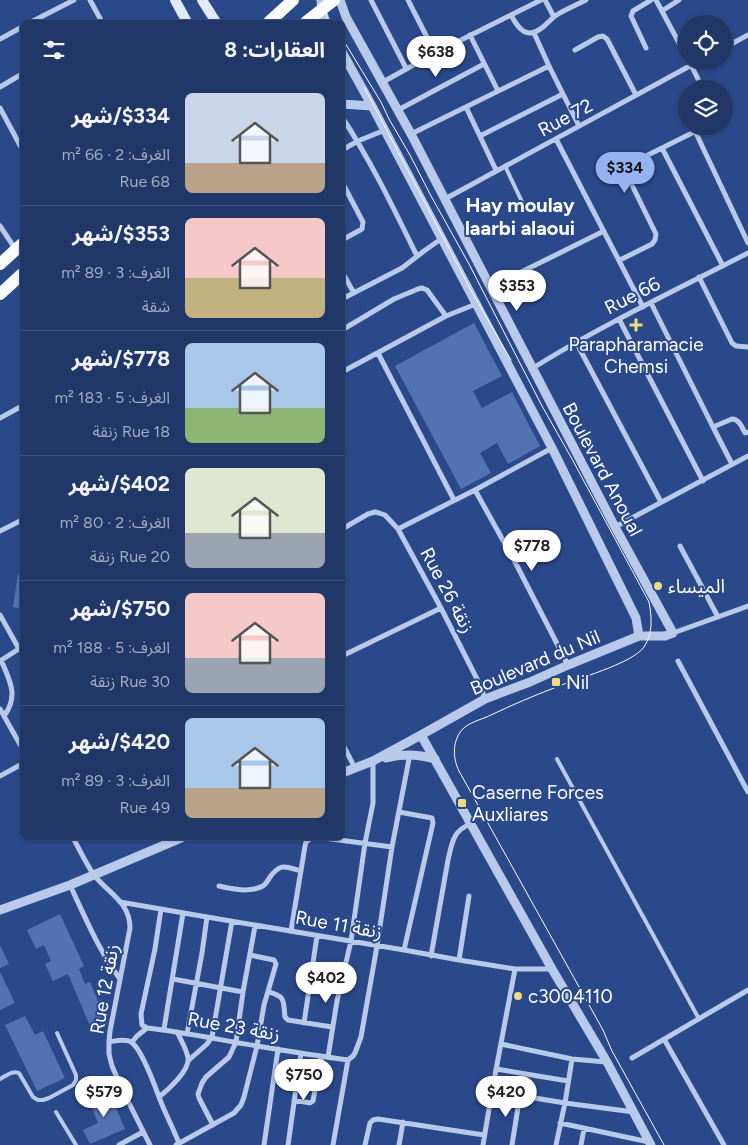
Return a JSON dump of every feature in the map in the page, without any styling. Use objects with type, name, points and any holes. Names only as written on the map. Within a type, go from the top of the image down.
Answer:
[{"type":"main road","points":[[175,0],[187,20]]},
{"type":"main road","points":[[202,0],[215,20]]},
{"type":"main road","points":[[309,20],[323,11],[334,0]]},
{"type":"main road","points":[[271,20],[287,2]]},
{"type":"main road","points":[[0,264],[19,247]]},
{"type":"main road","points":[[0,294],[20,277]]},
{"type":"street","points":[[36,20],[74,0]]},
{"type":"street","points":[[90,0],[101,20]]},
{"type":"street","name":"Boulevard Anoual","points":[[340,0],[346,17],[412,134],[615,527],[673,633]]},
{"type":"street","points":[[371,0],[406,68]]},
{"type":"street","points":[[409,0],[435,53]]},
{"type":"street","points":[[383,82],[406,68],[541,0]]},
{"type":"street","points":[[545,0],[554,17]]},
{"type":"street","points":[[511,15],[517,27],[534,33],[543,28],[554,17],[586,0]]},
{"type":"street","points":[[646,48],[632,16],[633,11],[651,0]]},
{"type":"street","points":[[656,0],[678,41]]},
{"type":"street","points":[[662,11],[680,0]]},
{"type":"street","points":[[0,39],[20,28]]},
{"type":"street","points":[[534,33],[579,126]]},
{"type":"street","points":[[470,35],[498,91]]},
{"type":"street","points":[[733,43],[748,35]]},
{"type":"street","points":[[575,50],[603,36],[607,39],[636,95]]},
{"type":"street","name":"Boulevard Anoual","points":[[345,57],[552,448],[636,618],[639,636]]},
{"type":"street","points":[[398,110],[484,64]]},
{"type":"street","points":[[412,134],[549,66]]},
{"type":"street","name":"Rue 72","points":[[445,199],[678,70]]},
{"type":"street","points":[[0,87],[20,75]]},
{"type":"street","points":[[480,136],[563,94]]},
{"type":"street","points":[[345,104],[372,106]]},
{"type":"street","points":[[466,107],[496,170]]},
{"type":"street","points":[[0,108],[20,145]]},
{"type":"street","points":[[345,122],[358,141],[384,189],[417,256]]},
{"type":"street","points":[[345,148],[385,130]]},
{"type":"street","points":[[620,260],[652,244],[656,234],[628,177],[628,165],[687,135]]},
{"type":"street","points":[[697,135],[748,243]]},
{"type":"street","points":[[556,139],[643,307]]},
{"type":"street","points":[[662,148],[723,266]]},
{"type":"street","points":[[345,188],[363,222],[362,229],[345,238]]},
{"type":"street","points":[[0,226],[19,247]]},
{"type":"street","points":[[491,287],[604,231]]},
{"type":"street","points":[[345,298],[402,268],[441,239]]},
{"type":"street","name":"Rue 66","points":[[533,368],[619,319],[748,253]]},
{"type":"street","points":[[345,277],[354,293]]},
{"type":"street","points":[[699,277],[732,343],[740,347],[748,347]]},
{"type":"street","points":[[345,328],[394,299],[422,288],[427,290],[446,316]]},
{"type":"street","points":[[651,303],[732,464]]},
{"type":"street","points":[[345,370],[446,316],[476,304]]},
{"type":"street","points":[[619,319],[703,481]]},
{"type":"street","points":[[576,342],[661,502]]},
{"type":"street","points":[[378,353],[454,500]]},
{"type":"street","points":[[0,418],[20,407]]},
{"type":"street","points":[[713,427],[735,419],[738,420],[747,435]]},
{"type":"street","points":[[398,529],[552,448]]},
{"type":"street","points":[[615,527],[748,456]]},
{"type":"street","points":[[475,490],[515,562],[568,665]]},
{"type":"street","name":"Rue 26 زنقة","points":[[345,527],[375,512],[385,515],[398,529],[441,608],[480,685],[485,699]]},
{"type":"street","points":[[0,531],[20,521]]},
{"type":"street","points":[[680,546],[718,617]]},
{"type":"street","name":"Boulevard du Nil","points":[[345,772],[373,761],[485,699],[639,636],[665,636],[748,606]]},
{"type":"street","points":[[345,655],[441,608]]},
{"type":"street","points":[[0,615],[20,646]]},
{"type":"street","points":[[4,716],[11,703],[12,690],[0,661],[20,649]]},
{"type":"street","points":[[678,661],[748,792]]},
{"type":"street","points":[[0,709],[20,744]]},
{"type":"street","points":[[421,735],[552,969],[607,1062],[650,1143]]},
{"type":"street","points":[[345,748],[356,768]]},
{"type":"street","points":[[328,1057],[337,1001],[351,941],[365,843],[373,803],[373,761],[410,754],[435,759]]},
{"type":"street","points":[[333,1145],[348,1060],[353,1056],[361,1037],[398,812],[410,754]]},
{"type":"street","points":[[0,776],[20,765]]},
{"type":"street","points":[[398,812],[432,818],[433,823],[404,950]]},
{"type":"street","points":[[431,956],[448,860],[454,837],[463,827],[472,824]]},
{"type":"street","points":[[74,840],[94,875],[120,902]]},
{"type":"street","points":[[0,910],[70,885],[176,840]]},
{"type":"street","points":[[291,931],[305,846],[308,840]]},
{"type":"street","points":[[340,840],[392,847]]},
{"type":"street","points":[[219,886],[237,890],[256,889],[264,885],[275,869],[282,866],[301,871]]},
{"type":"street","points":[[70,885],[109,963],[120,979]]},
{"type":"street","points":[[459,960],[469,896]]},
{"type":"street","name":"Rue 11 زنقة","points":[[120,902],[431,956],[515,969],[552,969]]},
{"type":"street","name":"Rue 12 زنقة","points":[[120,902],[126,909],[130,919],[130,928],[108,1042],[109,1054],[112,1066],[150,1145]]},
{"type":"street","points":[[132,1042],[147,1028],[142,1025],[141,1014],[155,949],[161,909]]},
{"type":"street","points":[[164,1030],[183,913]]},
{"type":"street","points":[[187,1034],[207,918]]},
{"type":"street","points":[[159,1097],[178,1079],[188,1060],[207,1044],[212,1037],[232,922]]},
{"type":"street","points":[[212,1125],[199,1098],[199,1088],[206,1077],[229,1057],[236,1042],[255,926]]},
{"type":"street","points":[[304,1023],[317,936]]},
{"type":"street","points":[[108,1042],[122,1040],[132,1042],[139,1052],[156,1087],[178,1144],[234,1113],[241,1105],[244,1097],[257,1046],[264,1005],[276,967],[274,960],[250,954]]},
{"type":"street","points":[[483,1145],[515,969]]},
{"type":"street","points":[[173,979],[243,992]]},
{"type":"street","points":[[632,1058],[748,990]]},
{"type":"street","points":[[269,992],[282,998],[286,1018],[332,1027]]},
{"type":"street","name":"Rue 23 زنقة","points":[[147,1028],[348,1060]]},
{"type":"street","points":[[177,1032],[188,1060]]},
{"type":"street","points":[[664,1039],[724,1145]]},
{"type":"street","points":[[501,1044],[572,1059],[607,1062]]},
{"type":"street","points":[[264,1145],[278,1049]]},
{"type":"street","points":[[290,1145],[301,1053]]},
{"type":"street","points":[[294,1100],[310,1103],[313,1101],[321,1056]]},
{"type":"street","points":[[556,1145],[572,1059]]},
{"type":"street","points":[[496,1068],[568,1081]]},
{"type":"street","points":[[492,1091],[634,1112]]},
{"type":"street","points":[[512,1145],[520,1095]]},
{"type":"street","points":[[365,1145],[370,1123],[373,1120],[383,1119],[484,1136]]},
{"type":"street","points":[[399,1145],[403,1122]]},
{"type":"street","points":[[560,1123],[613,1133],[650,1143]]},
{"type":"street","points":[[581,1145],[584,1129]]},
{"type":"street","points":[[119,1145],[143,1132]]},
{"type":"lane","points":[[505,166],[525,208]]},
{"type":"lane","points":[[558,759],[699,1019]]},
{"type":"lane","points":[[0,1079],[12,1072],[19,1073],[33,1098],[38,1100],[49,1098],[74,1085],[76,1075],[57,1033]]},
{"type":"lane","points":[[56,1112],[76,1145]]},
{"type":"building","points":[[474,323],[502,376],[473,391],[482,408],[512,392],[540,446],[508,464],[497,443],[480,453],[491,473],[461,489],[395,366]]},
{"type":"building","points":[[18,574],[20,574],[20,609],[13,607]]},
{"type":"building","points":[[60,914],[84,966],[79,969],[85,984],[90,982],[107,1022],[107,1024],[92,1031],[68,974],[53,981],[45,964],[51,961],[44,945],[36,949],[27,930]]},
{"type":"building","points":[[0,945],[9,964],[0,968]]},
{"type":"building","points":[[0,972],[15,1003],[0,1010]]},
{"type":"building","points":[[25,1016],[35,1035],[43,1031],[65,1078],[37,1091],[5,1025]]},
{"type":"building","points":[[109,1091],[125,1129],[90,1144],[83,1130],[98,1123],[88,1099]]},
{"type":"tram line","points":[[325,0],[328,20]]},
{"type":"tram line","points":[[345,43],[381,102],[410,155],[542,406],[649,602],[650,631],[647,642],[638,653],[616,665],[538,694],[471,723],[461,731],[454,751],[459,771],[603,1030],[612,1051],[664,1145]]},
{"type":"tram line","points":[[364,87],[473,294],[511,360]]},
{"type":"place","name":"Parapharamacie Chemsi","points":[[636,325]]},
{"type":"place","name":"الميساء","points":[[658,586]]},
{"type":"place","name":"Nil","points":[[556,682]]},
{"type":"place","name":"Caserne Forces Auxliares","points":[[462,803]]},
{"type":"place","name":"c3004110","points":[[518,996]]},
{"type":"district","name":"Hay moulay laarbi alaoui","points":[[520,216]]}]
